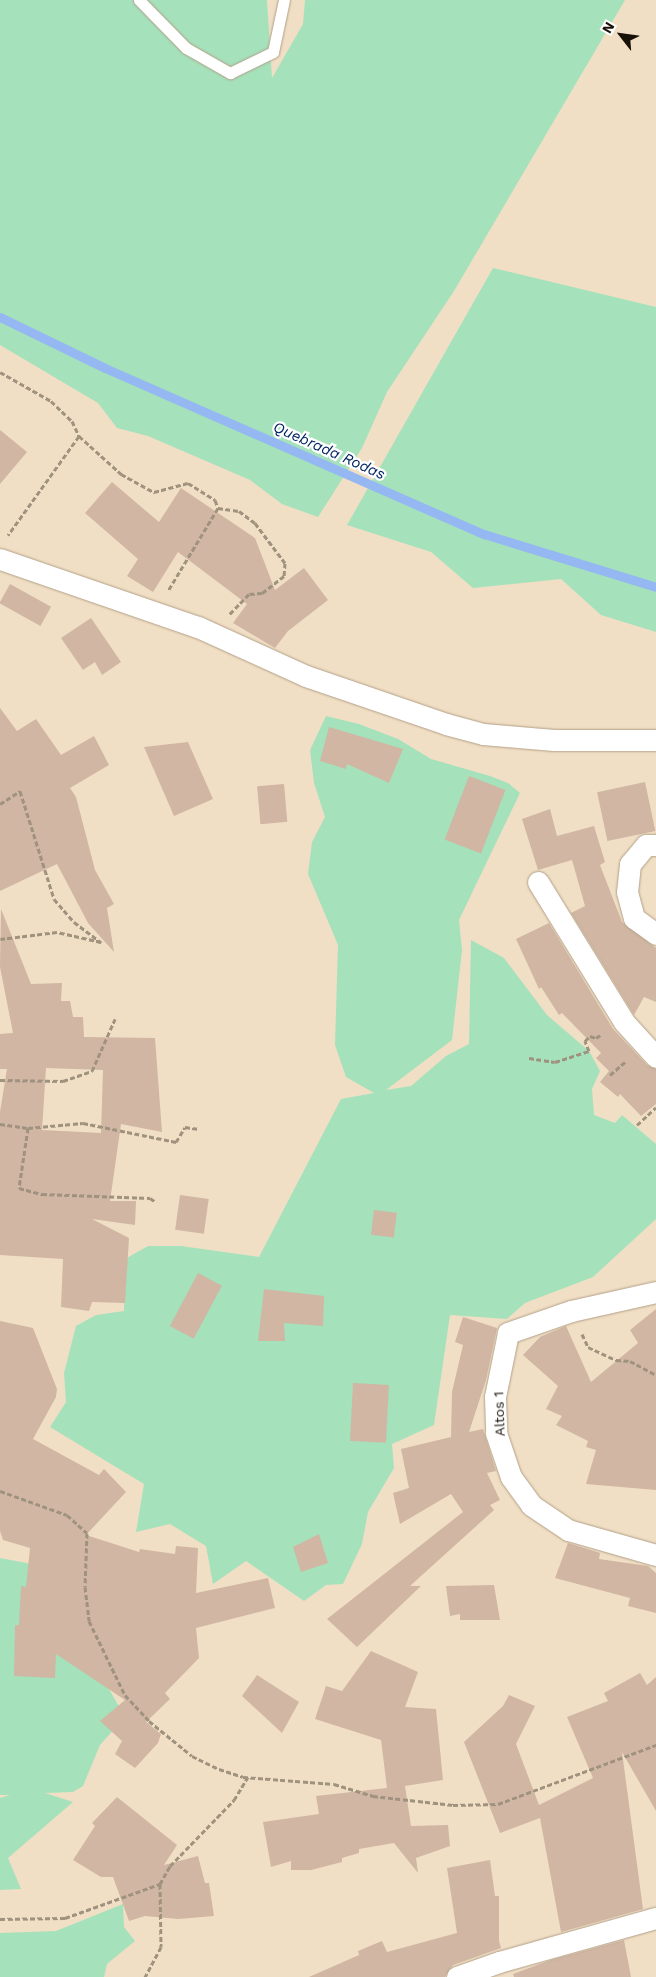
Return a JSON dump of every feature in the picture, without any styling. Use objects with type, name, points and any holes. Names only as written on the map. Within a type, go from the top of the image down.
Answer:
[{"type":"street","points":[[2,549],[214,634],[306,676],[483,734],[554,740],[656,740]]},
{"type":"street","points":[[656,845],[646,845],[630,864],[627,892],[634,918],[656,934]]},
{"type":"street","points":[[538,882],[624,1022],[656,1057]]},
{"type":"street","name":"Altos 1","points":[[656,1292],[571,1311],[508,1333],[495,1396],[496,1433],[511,1477],[531,1505],[553,1522],[610,1544],[656,1555]]},
{"type":"street","points":[[457,1977],[499,1962],[656,1918]]},
{"type":"lane","points":[[139,0],[186,48],[230,73],[273,52],[284,0]]},
{"type":"path","points":[[0,372],[51,401],[72,421],[79,436],[121,474],[154,492],[188,483],[215,500],[218,508]]},
{"type":"path","points":[[2,549],[79,436]]},
{"type":"path","points":[[156,612],[218,508]]},
{"type":"path","points":[[214,634],[249,594],[262,594],[284,576],[285,563],[256,523],[239,511],[218,508]]},
{"type":"path","points":[[0,804],[20,791],[54,899],[74,922],[101,942],[57,932],[0,939]]},
{"type":"path","points":[[0,1080],[63,1081],[92,1071],[115,1018]]},
{"type":"path","points":[[529,1058],[555,1062],[589,1051],[585,1041],[590,1036],[603,1035],[599,1027]]},
{"type":"path","points":[[637,1125],[656,1107]]},
{"type":"path","points":[[0,1124],[28,1128],[83,1123],[176,1142],[185,1127],[199,1129]]},
{"type":"path","points":[[28,1128],[19,1188],[42,1194],[150,1198],[156,1202]]},
{"type":"path","points":[[571,1311],[588,1347],[616,1360],[630,1361],[656,1376]]},
{"type":"path","points":[[0,1491],[67,1515],[87,1533],[85,1587],[89,1621],[125,1695],[149,1721],[192,1756],[248,1777],[334,1784],[373,1796],[453,1805],[498,1804],[656,1745]]},
{"type":"path","points":[[145,1977],[161,1947],[160,1884],[170,1866],[234,1800],[248,1777]]},
{"type":"path","points":[[0,1919],[65,1918],[160,1884]]},
{"type":"green space","points":[[0,0],[267,0],[272,78],[303,24],[305,0],[625,0],[454,291],[387,392],[362,448],[318,517],[282,504],[250,480],[148,436],[117,428],[98,403],[0,345]]},
{"type":"green space","points":[[493,268],[656,307],[656,632],[601,615],[561,579],[473,588],[431,552],[347,525]]},
{"type":"green space","points":[[326,716],[359,724],[398,739],[431,759],[490,776],[508,783],[520,793],[459,920],[462,950],[452,1040],[386,1090],[411,1086],[446,1056],[469,1044],[471,940],[504,958],[547,1015],[589,1051],[600,1071],[592,1089],[594,1115],[615,1123],[622,1115],[656,1144],[656,1219],[593,1277],[525,1303],[507,1319],[450,1315],[434,1425],[392,1444],[394,1468],[368,1512],[362,1544],[343,1584],[326,1585],[304,1601],[246,1561],[213,1584],[206,1546],[170,1524],[136,1532],[144,1484],[50,1427],[66,1402],[64,1373],[76,1326],[96,1315],[124,1311],[125,1259],[148,1246],[181,1246],[259,1257],[341,1099],[374,1093],[346,1077],[335,1045],[338,945],[308,874],[312,842],[325,817],[314,783],[310,750]]},
{"type":"green space","points":[[0,1558],[63,1570],[101,1675],[125,1717],[100,1745],[83,1786],[73,1792],[45,1793],[73,1802],[8,1858],[21,1889],[0,1890],[0,1798],[10,1795],[0,1795]]},
{"type":"green space","points":[[123,1904],[124,1927],[135,1941],[107,1964],[104,1977],[0,1977],[0,1933],[56,1931]]},
{"type":"building","points":[[0,430],[27,452],[0,484]]},
{"type":"building","points":[[112,482],[159,522],[181,488],[255,538],[275,590],[304,568],[328,600],[288,631],[275,648],[233,623],[247,604],[178,552],[153,592],[127,576],[138,559],[85,513]]},
{"type":"building","points":[[10,584],[51,607],[40,626],[0,604]]},
{"type":"building","points":[[91,618],[121,662],[102,675],[95,662],[83,670],[61,638]]},
{"type":"building","points":[[0,708],[17,731],[36,719],[61,755],[94,736],[109,765],[70,788],[76,797],[95,870],[114,904],[107,908],[114,952],[88,923],[57,864],[0,891]]},
{"type":"building","points":[[329,727],[403,749],[389,783],[347,764],[346,769],[320,761]]},
{"type":"building","points":[[188,742],[213,799],[174,816],[144,747]]},
{"type":"building","points":[[469,776],[505,790],[481,853],[445,839]]},
{"type":"building","points":[[645,782],[655,831],[607,841],[597,792]]},
{"type":"building","points":[[284,784],[287,822],[260,824],[257,786]]},
{"type":"building","points":[[550,809],[557,836],[594,826],[605,862],[600,865],[622,922],[656,948],[656,1002],[644,997],[634,1015],[571,913],[585,906],[572,860],[538,870],[522,819]]},
{"type":"building","points":[[1,909],[31,984],[62,983],[61,1001],[70,1001],[73,1017],[83,1017],[84,1037],[155,1038],[162,1132],[121,1124],[110,1201],[136,1201],[135,1225],[92,1219],[129,1238],[125,1303],[92,1302],[89,1311],[61,1307],[63,1259],[0,1255],[0,1112],[7,1069],[0,1069],[0,1034],[13,1033],[0,967]],"holes":[[[46,1068],[103,1070],[101,1133],[42,1130]]]},
{"type":"building","points":[[549,923],[613,1029],[647,1065],[656,1069],[656,1104],[641,1116],[620,1094],[618,1097],[600,1082],[609,1071],[596,1058],[601,1053],[562,1013],[559,1015],[541,987],[539,989],[516,939]]},
{"type":"building","points":[[180,1195],[209,1199],[204,1234],[175,1230]]},
{"type":"building","points":[[374,1210],[397,1213],[394,1238],[371,1235]]},
{"type":"building","points":[[198,1273],[222,1286],[194,1339],[170,1326]]},
{"type":"building","points":[[264,1289],[324,1296],[323,1326],[284,1323],[285,1341],[258,1341]]},
{"type":"building","points":[[656,1309],[656,1490],[586,1484],[596,1450],[586,1447],[588,1441],[556,1425],[562,1416],[546,1409],[558,1386],[523,1355],[540,1337],[566,1326],[591,1382],[638,1343],[630,1330]]},
{"type":"building","points":[[463,1317],[497,1328],[486,1380],[469,1432],[483,1429],[496,1471],[487,1473],[500,1500],[490,1505],[494,1510],[410,1586],[421,1586],[357,1647],[327,1619],[463,1512],[451,1494],[400,1524],[393,1493],[409,1488],[401,1449],[451,1437],[452,1392],[463,1345],[455,1342]]},
{"type":"building","points":[[0,1321],[33,1328],[57,1389],[56,1397],[33,1439],[99,1475],[104,1469],[126,1492],[86,1535],[139,1552],[140,1549],[175,1554],[176,1546],[198,1548],[196,1593],[268,1578],[275,1608],[196,1628],[199,1658],[165,1693],[170,1699],[146,1722],[161,1734],[158,1743],[135,1768],[115,1754],[122,1741],[100,1721],[125,1700],[56,1654],[55,1678],[14,1676],[15,1625],[19,1625],[21,1586],[26,1587],[30,1548],[3,1540],[0,1531]]},
{"type":"building","points":[[353,1383],[389,1385],[386,1443],[350,1441]]},
{"type":"building","points":[[319,1534],[328,1563],[301,1572],[293,1547]]},
{"type":"building","points":[[568,1543],[600,1553],[599,1559],[648,1566],[656,1573],[656,1613],[628,1606],[630,1598],[555,1578]]},
{"type":"building","points":[[494,1585],[500,1620],[460,1620],[460,1614],[450,1616],[446,1586]]},
{"type":"building","points":[[371,1651],[418,1672],[405,1707],[436,1709],[443,1780],[405,1786],[411,1826],[448,1825],[450,1846],[416,1858],[418,1873],[394,1843],[359,1849],[359,1853],[342,1858],[342,1862],[311,1870],[291,1870],[291,1861],[271,1867],[263,1822],[319,1814],[316,1796],[387,1788],[381,1740],[315,1719],[326,1686],[342,1691]]},
{"type":"building","points":[[640,1673],[647,1685],[656,1677],[656,1811],[622,1752],[643,1909],[561,1932],[540,1818],[500,1833],[464,1742],[503,1706],[509,1695],[535,1706],[516,1744],[539,1805],[593,1778],[567,1717],[608,1701],[604,1693]]},
{"type":"building","points":[[257,1675],[299,1702],[282,1733],[242,1696]]},
{"type":"building","points":[[117,1797],[177,1845],[164,1865],[198,1856],[205,1883],[209,1883],[214,1916],[178,1919],[145,1916],[129,1921],[113,1877],[101,1877],[73,1860],[95,1826],[92,1823]]},
{"type":"building","points":[[490,1860],[495,1896],[499,1896],[499,1941],[501,1948],[453,1965],[445,1977],[309,1977],[359,1955],[358,1951],[382,1941],[387,1952],[457,1933],[447,1868]]},
{"type":"building","points":[[624,1940],[631,1977],[514,1977],[513,1974],[551,1960]]},
{"type":"waterway","name":"Quebrada Rodas","points":[[0,317],[105,368],[484,534],[656,587]]}]
